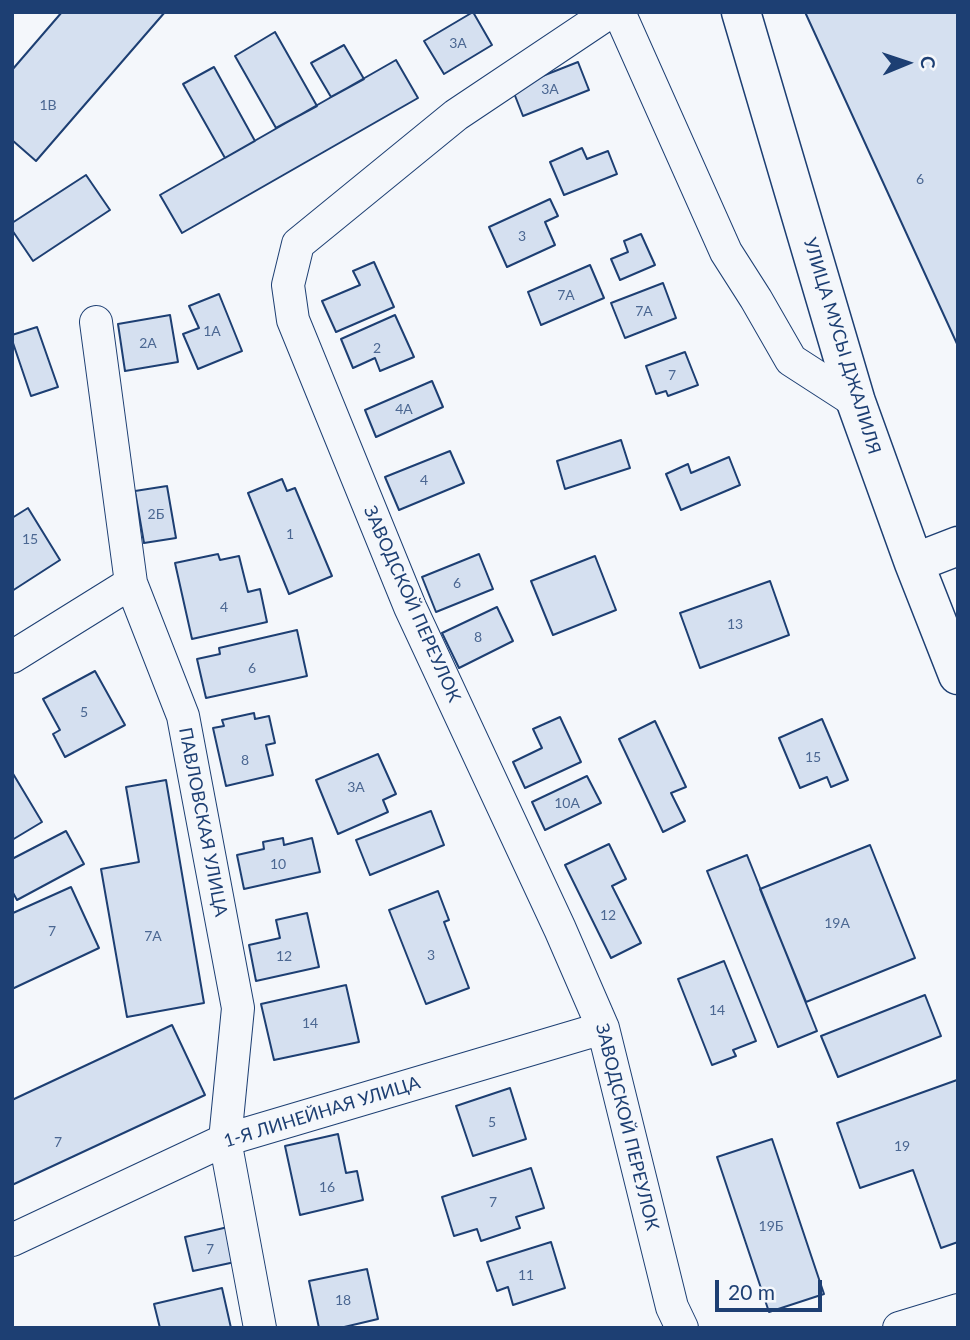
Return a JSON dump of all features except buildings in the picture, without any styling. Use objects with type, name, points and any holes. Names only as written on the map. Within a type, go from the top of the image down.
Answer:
[{"type":"street","name":"ЗАВОДСКОЙ ПЕРЕУЛОК","points":[[610,12],[456,115],[298,244],[288,285],[293,320],[410,607],[603,1027],[672,1307],[682,1328]]},
{"type":"street","points":[[619,12],[726,252],[791,360],[856,402]]},
{"type":"street","name":"УЛИЦА МУСЫ ДЖАЛИЛЯ","points":[[741,12],[856,402],[958,675]]},
{"type":"street","name":"ПАВЛОВСКАЯ УЛИЦА","points":[[96,323],[131,583],[183,716],[238,1008],[225,1140],[260,1328]]},
{"type":"street","points":[[914,563],[958,547]]},
{"type":"street","points":[[12,657],[131,583]]},
{"type":"street","name":"1-Я ЛИНЕЙНАЯ УЛИЦА","points":[[12,1240],[225,1140],[603,1027]]},
{"type":"street","points":[[899,1328],[958,1310]]}]
